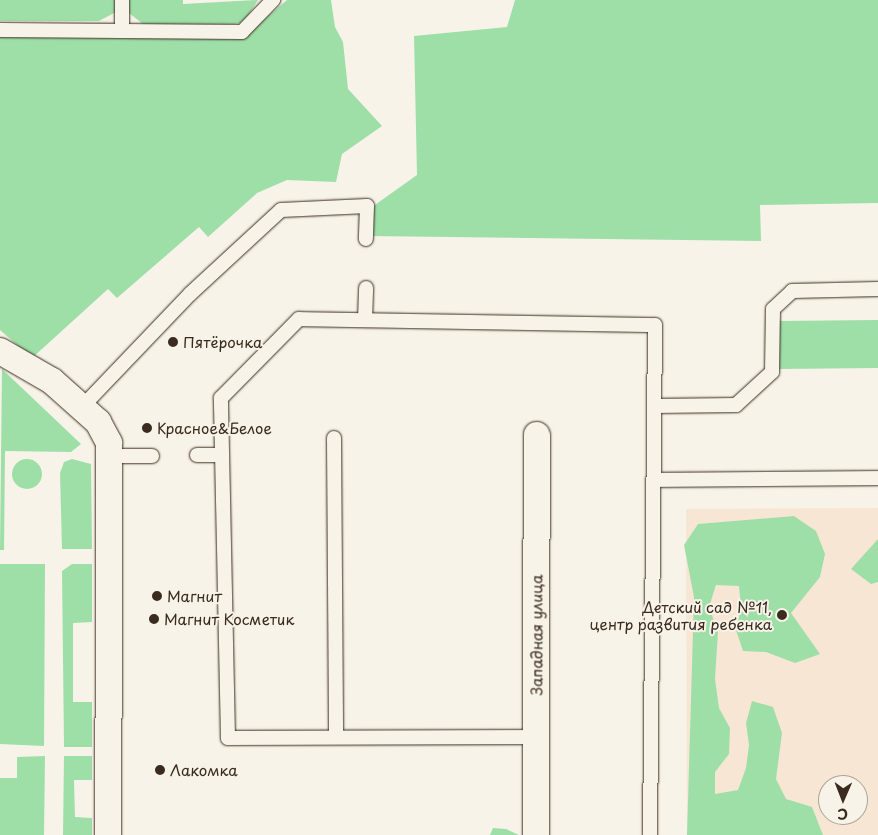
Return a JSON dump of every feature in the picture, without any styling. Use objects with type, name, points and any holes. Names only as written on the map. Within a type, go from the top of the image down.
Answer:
[{"type":"street","points":[[0,351],[52,381],[98,422],[109,443],[108,835]]},
{"type":"street","name":"Западная улица","points":[[536,835],[537,435]]},
{"type":"lane","points":[[122,0],[122,29]]},
{"type":"lane","points":[[0,30],[122,29],[242,32],[273,0]]},
{"type":"lane","points":[[82,407],[190,294],[281,210],[367,206],[366,239]]},
{"type":"lane","points":[[365,320],[366,288]]},
{"type":"lane","points":[[655,406],[736,405],[772,372],[773,309],[792,291],[878,289]]},
{"type":"lane","points":[[535,736],[228,738],[221,398],[299,319],[655,325],[650,835]]},
{"type":"lane","points":[[334,438],[336,736]]},
{"type":"lane","points":[[197,455],[222,455]]},
{"type":"lane","points":[[109,456],[152,456]]},
{"type":"lane","points":[[654,480],[878,478]]},
{"type":"shaded area","name":"Детский сад №11, центр развития ребенка","points":[[878,508],[878,835],[687,835],[686,509]]},
{"type":"green space","points":[[0,0],[116,0],[116,12],[99,21],[0,21]]},
{"type":"green space","points":[[127,0],[183,0],[183,4],[258,0],[244,22],[235,24],[143,24],[129,13]]},
{"type":"green space","points":[[287,0],[331,0],[335,27],[343,42],[348,89],[382,126],[342,154],[336,182],[287,180],[257,193],[208,237],[199,227],[117,298],[108,289],[32,358],[0,330],[0,36],[247,34]]},
{"type":"green space","points":[[515,0],[878,0],[878,203],[760,205],[761,241],[369,236],[372,207],[417,175],[414,36],[507,27]]},
{"type":"green space","points":[[878,320],[878,368],[779,369],[779,321]]},
{"type":"green space","points":[[2,369],[81,444],[71,452],[5,451],[4,550],[0,550]]},
{"type":"green space","points":[[27,459],[38,463],[42,474],[38,485],[27,489],[16,485],[12,474],[16,463]]},
{"type":"green space","points":[[72,459],[91,464],[92,549],[62,549],[60,473],[64,462]]},
{"type":"green space","points":[[794,516],[816,531],[825,554],[820,577],[791,613],[820,654],[795,663],[766,652],[743,651],[736,630],[741,608],[739,586],[716,585],[709,607],[718,632],[715,679],[719,708],[730,728],[729,754],[715,772],[715,794],[738,790],[746,768],[749,745],[746,723],[752,701],[773,707],[782,733],[776,779],[786,799],[812,807],[823,835],[687,835],[694,597],[684,545],[698,524]]},
{"type":"green space","points":[[878,539],[878,582],[871,584],[851,569]]},
{"type":"green space","points":[[0,564],[45,564],[44,746],[0,744]]},
{"type":"green space","points":[[72,564],[92,564],[92,622],[73,623],[73,702],[92,702],[92,747],[64,747],[62,571]]},
{"type":"green space","points":[[45,756],[44,835],[0,835],[0,778],[17,778],[17,757]]},
{"type":"green space","points":[[64,756],[92,756],[92,780],[74,780],[75,817],[92,818],[92,835],[63,835]]},
{"type":"green space","points":[[493,828],[506,829],[519,835],[490,835]]},
{"type":"place","name":"Пятёрочка","points":[[173,342]]},
{"type":"place","name":"Красное&Белое","points":[[147,428]]},
{"type":"place","name":"Магнит","points":[[157,596]]},
{"type":"place","name":"Детский сад №11, центр развития ребенка","points":[[782,615]]},
{"type":"place","name":"Магнит Косметик","points":[[154,619]]},
{"type":"place","name":"Лакомка","points":[[160,770]]}]
